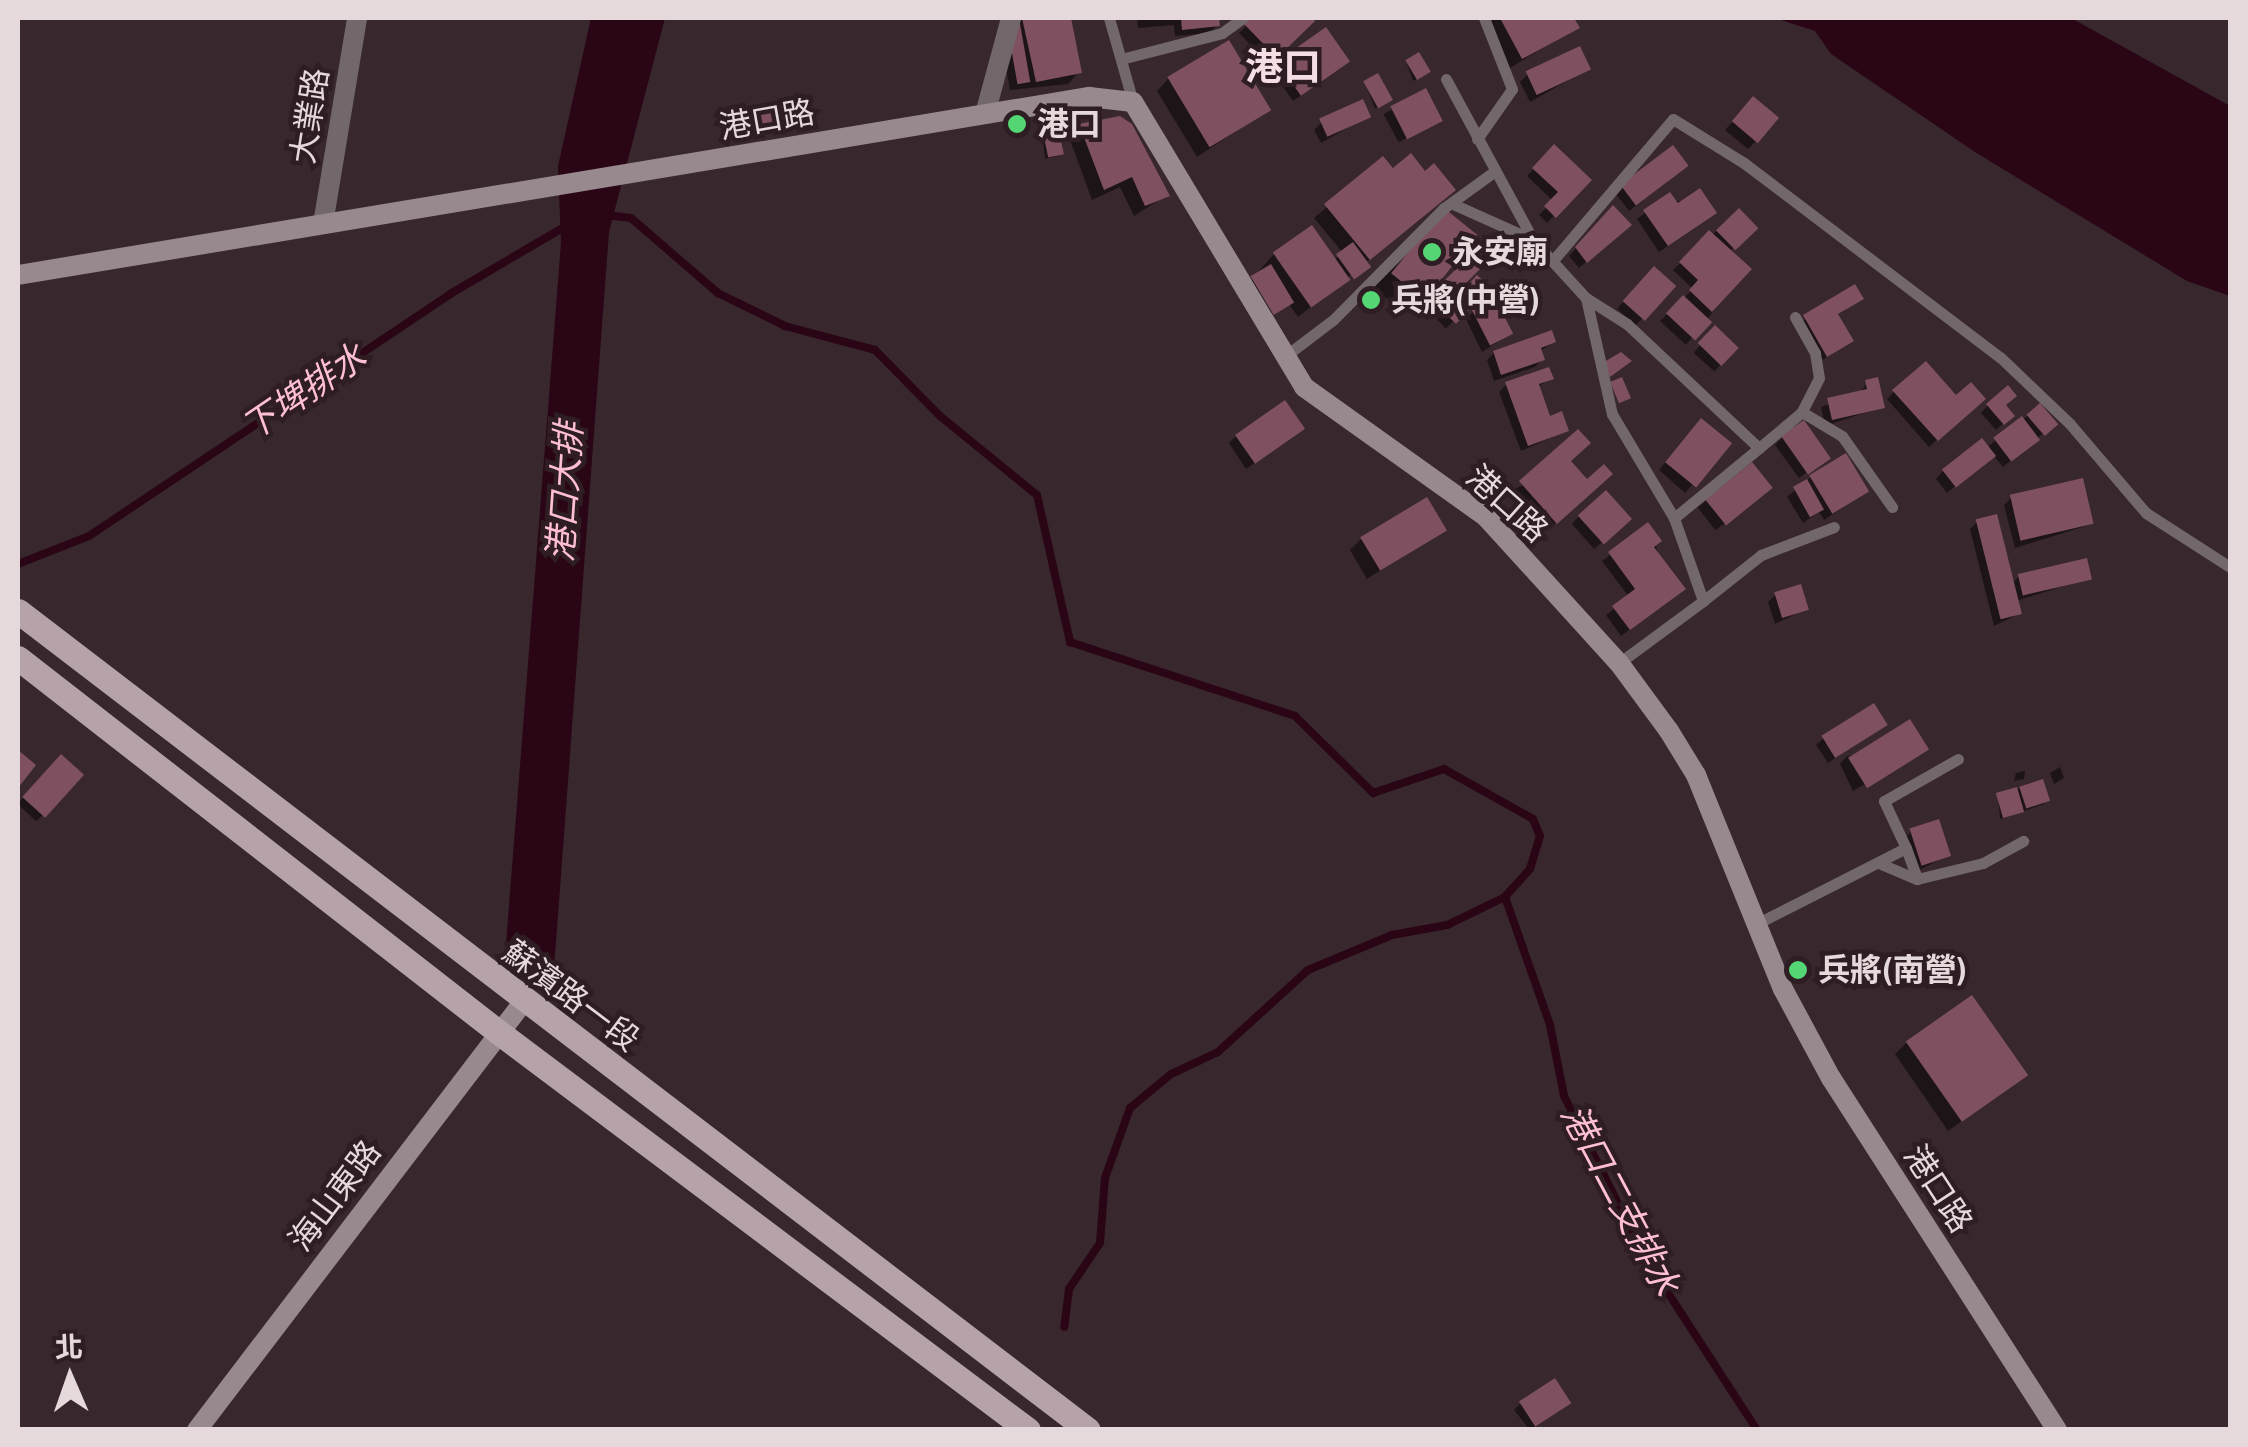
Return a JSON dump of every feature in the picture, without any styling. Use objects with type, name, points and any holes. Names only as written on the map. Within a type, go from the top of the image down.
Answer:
[{"type":"main road","name":"蘇濱路一段","points":[[18,611],[1088,1430]]},
{"type":"main road","points":[[18,658],[496,1030],[1028,1430]]},
{"type":"main road","points":[[91,714],[112,683]]},
{"type":"street","name":"大業路","points":[[323,224],[357,18]]},
{"type":"street","points":[[985,114],[1011,18]]},
{"type":"street","name":"港口路","points":[[323,224],[1089,97],[1133,102],[1284,357],[1321,405],[1486,517],[1619,663],[1696,775],[1756,924],[1831,1078],[2057,1430]]},
{"type":"street","points":[[18,275],[323,224]]},
{"type":"street","name":"海山東路","points":[[197,1430],[496,1030],[524,1001]]},
{"type":"lane","points":[[1110,18],[1133,102]]},
{"type":"lane","points":[[1121,60],[1222,34],[1243,18]]},
{"type":"lane","points":[[1477,139],[1512,89],[1484,18]]},
{"type":"lane","points":[[1446,79],[1533,240]]},
{"type":"lane","points":[[1555,258],[1672,119],[1744,163],[2000,357],[2070,424],[2146,513],[2230,566]]},
{"type":"lane","points":[[1284,357],[1333,320],[1453,204],[1495,171]]},
{"type":"lane","points":[[1453,204],[1533,240],[1555,258],[1586,298],[1627,324],[1759,448]]},
{"type":"lane","points":[[1586,298],[1612,414],[1674,518],[1703,602]]},
{"type":"lane","points":[[1674,518],[1802,412],[1819,378],[1815,354],[1796,317]]},
{"type":"lane","points":[[1802,412],[1842,436],[1892,507]]},
{"type":"lane","points":[[1619,663],[1761,555],[1834,527]]},
{"type":"lane","points":[[1917,878],[1884,801],[1958,759]]},
{"type":"lane","points":[[1881,864],[1917,878],[1984,863],[2023,841]]},
{"type":"lane","points":[[1756,924],[1906,848]]},
{"type":"water","name":"港口大排","points":[[591,18],[665,18],[609,232],[553,982],[506,944],[561,243],[558,166]]},
{"type":"water","points":[[1775,18],[2071,18],[2230,106],[2230,296],[2187,281],[1975,152],[1831,54],[1815,31]]},
{"type":"building","points":[[1019,18],[1030,82],[1017,84],[1006,20]]},
{"type":"building","points":[[1022,18],[1071,18],[1082,73],[1036,82]]},
{"type":"building","points":[[1181,18],[1219,18],[1220,26],[1182,30]]},
{"type":"building","points":[[1251,18],[1315,21],[1277,58],[1244,24]]},
{"type":"building","points":[[1500,18],[1574,18],[1580,28],[1522,59]]},
{"type":"building","points":[[1326,27],[1350,61],[1301,96],[1277,61]]},
{"type":"building","points":[[1229,40],[1271,110],[1210,147],[1167,77]]},
{"type":"building","points":[[1580,46],[1591,70],[1537,95],[1526,71]]},
{"type":"building","points":[[1419,52],[1431,72],[1417,80],[1405,60]]},
{"type":"building","points":[[1378,73],[1393,100],[1378,108],[1363,81]]},
{"type":"building","points":[[1426,88],[1443,121],[1407,139],[1390,106]]},
{"type":"building","points":[[1753,96],[1779,118],[1758,143],[1732,121]]},
{"type":"building","points":[[1363,99],[1371,117],[1327,137],[1319,119]]},
{"type":"building","points":[[796,105],[796,123],[740,133],[738,112]]},
{"type":"building","points":[[1120,116],[1132,124],[1170,196],[1145,206],[1132,177],[1104,190],[1079,124]]},
{"type":"building","points":[[1056,117],[1064,154],[1048,157],[1040,120]]},
{"type":"building","points":[[1554,144],[1592,180],[1556,218],[1544,206],[1558,192],[1532,168]]},
{"type":"building","points":[[1673,145],[1689,166],[1636,205],[1620,185]]},
{"type":"building","points":[[1411,153],[1425,171],[1434,163],[1456,190],[1370,260],[1324,204],[1383,156],[1393,168]]},
{"type":"building","points":[[1700,188],[1717,213],[1668,246],[1643,210],[1670,192],[1678,203]]},
{"type":"building","points":[[1613,205],[1632,225],[1587,263],[1575,247]]},
{"type":"building","name":"永安廟","points":[[1444,208],[1477,235],[1425,300],[1391,273]]},
{"type":"building","points":[[1739,208],[1758,228],[1735,250],[1716,230]]},
{"type":"building","points":[[1312,225],[1350,280],[1311,307],[1273,253]]},
{"type":"building","points":[[1709,230],[1752,269],[1712,312],[1689,290],[1698,280],[1679,262]]},
{"type":"building","points":[[1490,235],[1502,247],[1443,306],[1431,294]]},
{"type":"building","points":[[1353,242],[1371,267],[1354,279],[1336,254]]},
{"type":"building","points":[[1271,264],[1294,303],[1274,315],[1250,276]]},
{"type":"building","points":[[1654,266],[1676,286],[1645,321],[1623,301]]},
{"type":"building","points":[[1477,275],[1490,287],[1456,324],[1443,312]]},
{"type":"building","points":[[1855,284],[1864,299],[1838,314],[1854,341],[1827,357],[1803,315]]},
{"type":"building","points":[[1683,295],[1712,322],[1695,341],[1666,313]]},
{"type":"building","points":[[1495,298],[1513,334],[1490,345],[1472,310]]},
{"type":"building","points":[[1715,325],[1739,348],[1721,366],[1698,343]]},
{"type":"building","points":[[1552,330],[1556,342],[1541,348],[1545,360],[1501,375],[1493,351]]},
{"type":"building","points":[[1621,352],[1632,361],[1610,377],[1604,362]]},
{"type":"building","points":[[1926,361],[1956,395],[1971,382],[1986,399],[1938,441],[1892,390]]},
{"type":"building","points":[[1549,367],[1554,379],[1539,384],[1550,416],[1562,411],[1569,431],[1528,446],[1505,382]]},
{"type":"building","points":[[1622,377],[1631,398],[1619,403],[1610,382]]},
{"type":"building","points":[[1878,377],[1885,408],[1832,420],[1827,398],[1867,389],[1865,380]]},
{"type":"building","points":[[2008,385],[2017,396],[2006,405],[2015,416],[2004,425],[1986,404]]},
{"type":"building","points":[[1285,400],[1305,429],[1255,464],[1235,435]]},
{"type":"building","points":[[2040,403],[2058,424],[2045,436],[2026,415]]},
{"type":"building","points":[[2022,416],[2040,440],[2011,462],[1993,438]]},
{"type":"building","points":[[1701,418],[1732,443],[1696,487],[1665,462]]},
{"type":"building","points":[[1804,420],[1831,459],[1808,475],[1781,436]]},
{"type":"building","points":[[1578,429],[1591,443],[1571,461],[1587,479],[1604,464],[1613,474],[1557,524],[1519,481]]},
{"type":"building","points":[[1982,438],[1996,456],[1956,488],[1942,469]]},
{"type":"building","points":[[1846,453],[1869,492],[1832,514],[1809,475]]},
{"type":"building","points":[[1752,462],[1773,488],[1726,525],[1705,500]]},
{"type":"building","points":[[2083,478],[2094,524],[2020,541],[2010,495]]},
{"type":"building","points":[[1807,479],[1824,510],[1810,517],[1793,487]]},
{"type":"building","points":[[1606,490],[1632,519],[1604,544],[1578,515]]},
{"type":"building","points":[[1427,497],[1447,530],[1380,571],[1360,537]]},
{"type":"building","points":[[1997,514],[2022,614],[2001,619],[1976,519]]},
{"type":"building","points":[[1648,522],[1662,541],[1654,547],[1686,589],[1630,630],[1612,606],[1635,589],[1608,552]]},
{"type":"building","points":[[2087,558],[2092,579],[2023,595],[2018,574]]},
{"type":"building","points":[[1801,584],[1809,610],[1782,618],[1774,592]]},
{"type":"building","points":[[1874,703],[1888,725],[1835,758],[1821,736]]},
{"type":"building","points":[[1910,719],[1929,750],[1867,788],[1848,758]]},
{"type":"building","points":[[18,750],[36,765],[18,788]]},
{"type":"building","points":[[61,754],[84,775],[45,818],[22,797]]},
{"type":"building","points":[[2043,779],[2050,801],[2026,809],[2019,787]]},
{"type":"building","points":[[2017,787],[2024,812],[2003,818],[1996,793]]},
{"type":"building","points":[[1939,819],[1951,856],[1922,866],[1910,829]]},
{"type":"building","points":[[1972,995],[2028,1075],[1962,1122],[1906,1041]]},
{"type":"building","points":[[1555,1378],[1571,1403],[1535,1427],[1519,1401]]},
{"type":"waterway","points":[[606,215],[631,218],[718,293],[785,326],[875,350],[940,416],[1037,495],[1070,642],[1295,716],[1373,793],[1444,769],[1533,819],[1540,836],[1530,869],[1505,897],[1447,925],[1392,935],[1308,970],[1218,1052],[1171,1074],[1130,1108],[1105,1178],[1100,1243],[1069,1289],[1064,1327]]},
{"type":"waterway","name":"下埤排水","points":[[18,564],[89,536],[450,294],[566,226]]},
{"type":"waterway","name":"港口二支排水","points":[[1505,897],[1550,1025],[1564,1096],[1646,1259],[1757,1430]]},
{"type":"place","name":"港口","points":[[1017,124]]},
{"type":"place","name":"永安廟","points":[[1432,252]]},
{"type":"place","name":"兵將(中營)","points":[[1371,300]]},
{"type":"place","name":"兵將(南營)","points":[[1798,970]]},
{"type":"district","name":"港口","points":[[1283,67]]}]
